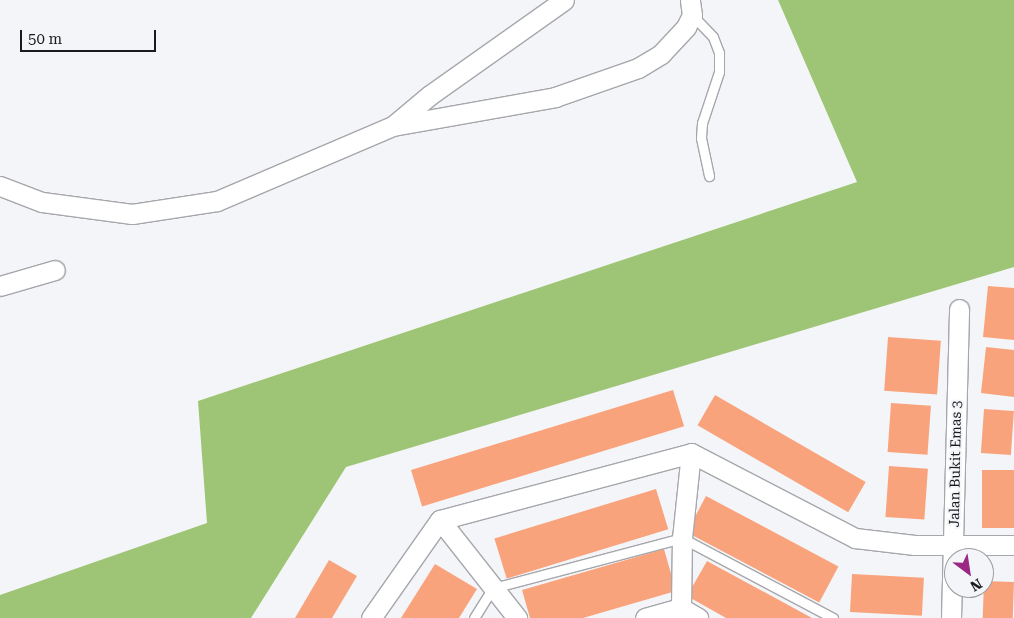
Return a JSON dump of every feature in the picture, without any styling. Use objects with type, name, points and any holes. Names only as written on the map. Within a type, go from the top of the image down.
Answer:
[{"type":"street","points":[[393,126],[430,95],[564,0]]},
{"type":"street","points":[[0,186],[42,202],[132,214],[217,201],[393,126],[555,97],[638,68],[660,54],[686,27],[691,8]]},
{"type":"street","points":[[0,286],[55,270]]},
{"type":"street","name":"Jalan Bukit Emas 3","points":[[952,618],[959,309]]},
{"type":"street","points":[[680,608],[682,538],[691,453]]},
{"type":"street","points":[[371,618],[440,520],[691,453],[855,538],[915,545],[1014,545]]},
{"type":"street","points":[[440,520],[517,618]]},
{"type":"street","points":[[645,618],[680,608],[698,618]]},
{"type":"lane","points":[[691,8],[713,37],[719,53],[719,72],[702,123],[701,138],[709,176]]},
{"type":"lane","points":[[474,618],[494,588],[682,538],[833,618]]},
{"type":"green space","points":[[778,0],[1014,0],[1014,267],[346,467],[251,618],[0,618],[0,595],[207,523],[198,401],[857,182]]},
{"type":"building","points":[[988,286],[1014,288],[1014,340],[983,337]]},
{"type":"building","points":[[888,337],[941,341],[937,395],[884,391]]},
{"type":"building","points":[[986,347],[1014,350],[1014,397],[981,393]]},
{"type":"building","points":[[673,390],[684,426],[422,506],[411,470]]},
{"type":"building","points":[[715,395],[866,482],[848,512],[698,425]]},
{"type":"building","points":[[891,403],[931,406],[927,455],[888,452]]},
{"type":"building","points":[[984,409],[1014,411],[1011,455],[981,453]]},
{"type":"building","points":[[889,466],[928,469],[924,520],[885,517]]},
{"type":"building","points":[[982,470],[1014,470],[1014,528],[982,528]]},
{"type":"building","points":[[656,489],[668,529],[507,579],[494,538]]},
{"type":"building","points":[[706,496],[838,566],[819,603],[687,532]]},
{"type":"building","points":[[664,549],[676,591],[583,618],[530,618],[522,590]]},
{"type":"building","points":[[329,560],[357,576],[332,618],[295,618]]},
{"type":"building","points":[[707,561],[812,618],[726,618],[687,596]]},
{"type":"building","points":[[435,564],[477,589],[459,618],[401,618]]},
{"type":"building","points":[[852,574],[924,578],[922,616],[850,612]]},
{"type":"building","points":[[994,581],[1014,582],[1013,618],[983,618],[983,598],[994,598]]}]
